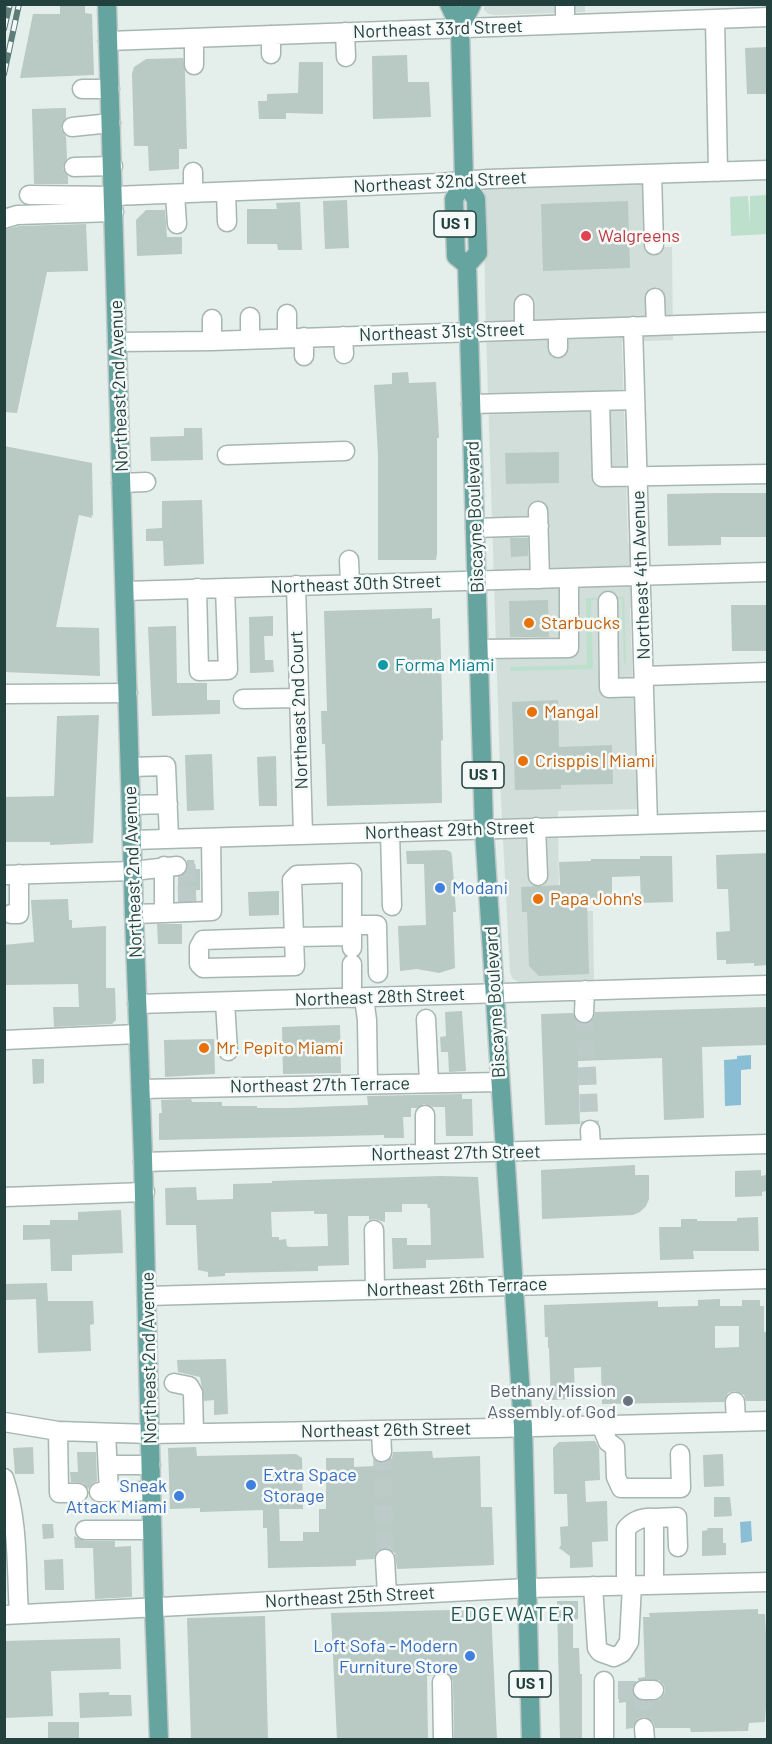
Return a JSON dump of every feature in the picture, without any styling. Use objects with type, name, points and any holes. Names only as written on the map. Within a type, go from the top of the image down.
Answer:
[{"type":"main road","name":"Northeast 2nd Avenue","points":[[107,4],[134,914],[144,1162],[159,1740]]},
{"type":"main road","name":"Biscayne Boulevard","points":[[449,4],[459,28],[464,181],[476,199],[478,253],[467,265],[484,829],[522,1427],[531,1740]]},
{"type":"main road","points":[[459,28],[472,4]]},
{"type":"street","points":[[565,4],[565,24]]},
{"type":"street","name":"Northeast 33rd Street","points":[[108,41],[565,24],[695,12],[766,13]]},
{"type":"street","points":[[718,172],[721,14]]},
{"type":"street","points":[[345,33],[346,57]]},
{"type":"street","points":[[271,35],[271,54]]},
{"type":"street","points":[[194,38],[194,65]]},
{"type":"street","points":[[82,89],[110,89]]},
{"type":"street","points":[[72,126],[111,123]]},
{"type":"street","points":[[74,167],[112,166]]},
{"type":"street","name":"Northeast 32nd Street","points":[[114,204],[184,194],[226,192],[368,195],[464,181],[522,186],[652,174],[768,170]]},
{"type":"street","points":[[177,224],[184,194],[193,172]]},
{"type":"street","points":[[652,174],[654,245]]},
{"type":"street","points":[[226,192],[227,222]]},
{"type":"street","points":[[29,195],[114,204]]},
{"type":"street","points":[[4,219],[17,215],[114,204]]},
{"type":"street","points":[[655,298],[656,325]]},
{"type":"street","points":[[524,304],[524,329]]},
{"type":"street","points":[[287,314],[304,356]]},
{"type":"street","points":[[250,317],[259,344]]},
{"type":"street","points":[[212,319],[219,345]]},
{"type":"street","name":"Northeast 31st Street","points":[[117,342],[259,344],[296,337],[344,345],[469,331],[768,322]]},
{"type":"street","name":"Northeast 4th Avenue","points":[[633,326],[648,824]]},
{"type":"street","points":[[558,329],[558,348]]},
{"type":"street","points":[[471,404],[635,400]]},
{"type":"street","points":[[600,401],[602,477],[768,474]]},
{"type":"street","points":[[227,455],[345,450]]},
{"type":"street","points":[[121,483],[146,482]]},
{"type":"street","points":[[475,528],[539,518],[540,579]]},
{"type":"street","points":[[349,560],[350,584]]},
{"type":"street","name":"Northeast 30th Street","points":[[125,591],[768,572]]},
{"type":"street","points":[[479,649],[569,648],[569,578]]},
{"type":"street","name":"Northeast 2nd Court","points":[[296,585],[303,835]]},
{"type":"street","points":[[196,588],[199,671],[228,670],[225,588]]},
{"type":"street","points":[[608,601],[609,688],[644,681],[768,672]]},
{"type":"street","points":[[4,694],[128,693]]},
{"type":"street","points":[[243,699],[299,698]]},
{"type":"street","points":[[130,767],[166,766],[169,838]]},
{"type":"street","points":[[132,805],[168,804]]},
{"type":"street","name":"Northeast 29th Street","points":[[132,840],[768,821]]},
{"type":"street","points":[[536,827],[538,876]]},
{"type":"street","points":[[390,832],[392,906]]},
{"type":"street","points":[[185,901],[188,869],[211,837]]},
{"type":"street","points":[[11,914],[19,914],[12,875],[188,869]]},
{"type":"street","points":[[185,901],[188,869]]},
{"type":"street","points":[[368,1084],[367,1020],[358,998],[352,938],[352,873],[297,875],[292,879],[294,938],[295,966],[203,968],[199,964],[199,948],[203,940],[294,938],[352,938],[377,925],[378,973]]},
{"type":"street","points":[[134,914],[185,901]]},
{"type":"street","name":"Northeast 28th Street","points":[[137,1004],[768,985]]},
{"type":"street","points":[[584,1013],[585,990]]},
{"type":"street","points":[[225,1002],[228,1051]]},
{"type":"street","points":[[426,1019],[429,1083]]},
{"type":"street","points":[[4,1040],[138,1034]]},
{"type":"street","name":"Northeast 27th Terrace","points":[[141,1089],[500,1082]]},
{"type":"street","points":[[425,1115],[425,1154]]},
{"type":"street","points":[[590,1130],[591,1149]]},
{"type":"street","name":"Northeast 27th Street","points":[[144,1162],[768,1144]]},
{"type":"street","points":[[4,1197],[144,1192]]},
{"type":"street","points":[[374,1230],[375,1290]]},
{"type":"street","name":"Northeast 26th Terrace","points":[[147,1296],[768,1279]]},
{"type":"street","points":[[174,1383],[189,1386],[193,1393],[194,1433]]},
{"type":"street","points":[[735,1402],[736,1422]]},
{"type":"street","name":"Northeast 26th Street","points":[[4,1422],[58,1431],[150,1434],[768,1421]]},
{"type":"street","points":[[601,1425],[608,1442],[615,1447],[616,1477],[621,1488],[681,1488],[680,1454]]},
{"type":"street","points":[[381,1430],[382,1452]]},
{"type":"street","points":[[58,1431],[59,1493],[78,1493]]},
{"type":"street","points":[[106,1433],[108,1465],[104,1492],[152,1491]]},
{"type":"street","points":[[108,1465],[151,1466]]},
{"type":"street","points":[[4,1478],[9,1492],[15,1530],[11,1615]]},
{"type":"street","points":[[593,1586],[597,1648],[600,1652],[614,1657],[622,1653],[629,1642],[626,1529],[633,1522],[642,1518],[677,1518],[678,1547]]},
{"type":"street","points":[[654,1518],[654,1585]]},
{"type":"street","points":[[85,1530],[152,1530]]},
{"type":"street","points":[[385,1559],[387,1595]]},
{"type":"street","name":"Northeast 25th Street","points":[[11,1615],[528,1588],[768,1582]]},
{"type":"street","points":[[442,1682],[443,1740]]},
{"type":"street","points":[[604,1740],[609,1687]]},
{"type":"shaded area","points":[[484,5],[585,5],[585,12],[494,15],[484,10]]},
{"type":"shaded area","points":[[657,182],[661,247],[672,247],[673,340],[622,342],[628,542],[633,548],[634,605],[630,609],[638,809],[558,811],[559,911],[593,911],[594,983],[522,984],[513,979],[510,973],[501,801],[485,300],[484,186]]},
{"type":"green space","points":[[767,195],[767,234],[731,236],[730,197],[748,196],[750,224],[750,196]]},
{"type":"green space","points":[[624,597],[626,663],[624,663],[622,599],[591,600],[593,669],[510,671],[510,667],[587,665],[586,598]]},
{"type":"water","points":[[751,1055],[751,1069],[741,1070],[741,1105],[725,1106],[724,1060]]},
{"type":"water","points":[[751,1521],[752,1541],[741,1543],[740,1522]]},
{"type":"building","points":[[60,4],[85,4],[85,13],[92,14],[94,75],[20,78],[33,14],[60,14]]},
{"type":"building","points":[[768,47],[768,94],[747,94],[745,48]]},
{"type":"building","points":[[407,55],[408,82],[429,82],[431,117],[373,119],[372,56]]},
{"type":"building","points":[[183,58],[187,149],[179,149],[179,169],[149,171],[148,146],[134,146],[132,74],[134,67],[146,59]]},
{"type":"building","points":[[299,62],[323,62],[323,114],[286,113],[286,119],[259,119],[258,101],[267,101],[267,94],[298,93]]},
{"type":"building","points":[[66,108],[66,118],[61,128],[66,137],[67,158],[63,168],[68,176],[68,184],[34,184],[32,109]]},
{"type":"building","points":[[347,200],[349,248],[325,249],[323,201]]},
{"type":"building","name":"Walgreens","points":[[628,201],[630,268],[543,271],[541,204]]},
{"type":"building","points":[[300,202],[302,250],[278,250],[277,244],[247,244],[247,209],[277,209],[276,203]]},
{"type":"building","points":[[146,210],[165,210],[167,237],[182,237],[182,254],[137,256],[136,220]]},
{"type":"building","points":[[86,224],[88,271],[47,272],[17,413],[4,412],[4,230],[19,226]]},
{"type":"building","points":[[408,372],[409,383],[436,382],[439,438],[437,438],[437,554],[436,560],[378,560],[378,455],[374,385],[392,384],[392,373]]},
{"type":"building","points":[[184,428],[202,428],[203,460],[151,461],[150,437],[184,436]]},
{"type":"building","points":[[4,446],[92,463],[93,516],[91,515],[92,518],[79,515],[56,627],[99,628],[100,676],[4,672]]},
{"type":"building","points":[[559,452],[559,483],[506,484],[505,453]]},
{"type":"building","points":[[768,493],[768,537],[721,537],[721,545],[668,546],[667,494]]},
{"type":"building","points":[[202,500],[204,564],[164,566],[163,541],[146,541],[146,529],[162,528],[162,501]]},
{"type":"building","points":[[510,538],[528,538],[528,556],[511,557]]},
{"type":"building","name":"Starbucks","points":[[548,600],[549,637],[510,637],[509,601]]},
{"type":"building","points":[[731,605],[768,605],[768,651],[732,651]]},
{"type":"building","name":"Forma Miami","points":[[432,608],[432,619],[440,618],[442,803],[327,806],[325,744],[322,744],[321,711],[327,711],[324,611]]},
{"type":"building","points":[[273,616],[273,636],[264,636],[265,660],[273,660],[274,672],[250,673],[249,617]]},
{"type":"building","points":[[176,626],[177,683],[207,683],[207,700],[220,700],[220,714],[152,716],[148,627]]},
{"type":"building","points":[[558,700],[559,747],[612,745],[613,784],[561,785],[561,789],[515,790],[512,702]]},
{"type":"building","points":[[99,715],[93,843],[50,845],[50,842],[4,842],[4,797],[54,796],[57,716]]},
{"type":"building","points":[[212,754],[214,810],[187,811],[185,755]]},
{"type":"building","points":[[276,756],[277,806],[259,806],[257,757]]},
{"type":"building","points":[[446,850],[451,852],[452,856],[456,912],[453,912],[455,968],[439,973],[417,969],[400,971],[398,926],[426,925],[424,864],[407,864],[406,851]]},
{"type":"building","points":[[768,853],[768,965],[726,964],[726,960],[717,960],[716,932],[730,931],[728,889],[717,889],[716,855]]},
{"type":"building","points":[[640,856],[672,856],[673,902],[641,903],[640,876],[612,877],[612,902],[587,903],[589,974],[539,976],[529,966],[527,912],[522,912],[521,887],[560,885],[559,862],[591,861],[591,859],[640,859]]},
{"type":"building","points":[[187,860],[194,860],[195,869],[200,869],[200,890],[196,890],[196,900],[178,901],[178,877],[187,871]]},
{"type":"building","points":[[279,891],[279,915],[249,916],[248,892]]},
{"type":"building","points":[[68,899],[69,920],[72,920],[72,928],[106,926],[106,988],[115,988],[116,1020],[112,1024],[54,1027],[53,1007],[79,1007],[78,984],[4,985],[4,945],[34,942],[31,900]]},
{"type":"building","points":[[157,924],[182,924],[182,944],[158,944]]},
{"type":"building","points":[[768,1007],[768,1045],[702,1047],[704,1118],[664,1120],[662,1058],[578,1061],[580,1124],[545,1125],[541,1014],[573,1013],[578,1022],[584,1024],[593,1019],[595,1012]]},
{"type":"building","points":[[462,1011],[466,1071],[449,1072],[448,1052],[441,1052],[440,1037],[446,1036],[445,1012]]},
{"type":"building","points":[[340,1025],[341,1073],[283,1074],[282,1027]]},
{"type":"building","points":[[214,1039],[215,1074],[165,1077],[164,1040]]},
{"type":"building","points":[[32,1059],[44,1059],[44,1083],[33,1084]]},
{"type":"building","points":[[462,1094],[462,1099],[472,1099],[473,1136],[446,1136],[445,1107],[424,1104],[411,1108],[411,1117],[403,1117],[404,1138],[384,1138],[384,1135],[159,1140],[161,1100],[191,1099],[192,1102],[222,1102],[222,1106],[290,1108],[368,1105],[367,1096]]},
{"type":"building","points":[[635,1165],[635,1175],[649,1175],[649,1199],[640,1212],[633,1215],[542,1219],[541,1170]]},
{"type":"building","points":[[761,1170],[761,1176],[766,1175],[766,1191],[762,1192],[762,1196],[735,1197],[735,1171]]},
{"type":"building","points":[[478,1177],[484,1258],[426,1260],[426,1268],[393,1269],[392,1238],[407,1238],[407,1245],[431,1245],[430,1208],[427,1204],[402,1204],[402,1212],[385,1212],[385,1222],[369,1220],[369,1216],[348,1216],[349,1265],[318,1266],[318,1271],[225,1273],[225,1276],[208,1277],[208,1272],[198,1270],[196,1225],[166,1225],[165,1188],[196,1187],[197,1200],[233,1199],[233,1184],[272,1183],[272,1181]],"holes":[[[314,1211],[314,1214],[327,1214],[328,1246],[290,1247],[287,1246],[286,1239],[279,1240],[279,1237],[272,1237],[271,1212]]]},
{"type":"building","points":[[121,1210],[123,1253],[72,1255],[72,1271],[51,1271],[50,1239],[23,1240],[23,1225],[50,1225],[50,1220],[78,1220],[78,1212]]},
{"type":"building","points":[[758,1217],[759,1251],[693,1251],[694,1259],[660,1260],[659,1227],[681,1227],[681,1219],[737,1221],[737,1218]]},
{"type":"building","points":[[47,1283],[48,1301],[93,1301],[94,1324],[90,1325],[91,1351],[38,1353],[36,1299],[4,1300],[4,1284]]},
{"type":"building","points":[[720,1299],[720,1306],[742,1306],[742,1300],[760,1300],[760,1306],[764,1306],[764,1332],[768,1332],[768,1401],[746,1401],[744,1395],[735,1391],[728,1393],[724,1402],[602,1404],[601,1367],[574,1368],[575,1399],[551,1400],[549,1348],[548,1337],[545,1337],[544,1305],[658,1301],[658,1307],[698,1306],[698,1300]],"holes":[[[715,1326],[739,1326],[739,1347],[715,1348]]]},
{"type":"building","points":[[226,1359],[228,1414],[214,1415],[214,1400],[204,1401],[200,1377],[178,1372],[177,1360]]},
{"type":"building","points":[[595,1441],[599,1448],[600,1480],[585,1481],[586,1502],[607,1501],[608,1541],[592,1542],[593,1567],[570,1568],[570,1556],[559,1548],[561,1545],[560,1527],[568,1526],[567,1494],[554,1494],[553,1448],[559,1442]]},
{"type":"building","points":[[33,1447],[34,1474],[15,1474],[13,1448]]},
{"type":"building","points":[[196,1447],[197,1456],[296,1454],[302,1458],[303,1509],[279,1509],[280,1541],[303,1541],[303,1532],[319,1532],[319,1509],[326,1509],[326,1458],[354,1458],[354,1467],[376,1466],[376,1461],[388,1462],[393,1452],[432,1451],[433,1458],[480,1456],[481,1507],[492,1507],[494,1565],[397,1569],[395,1553],[385,1548],[378,1550],[374,1559],[356,1560],[356,1566],[268,1568],[267,1528],[263,1528],[263,1510],[200,1512],[200,1508],[170,1509],[168,1448]]},
{"type":"building","points":[[77,1452],[96,1452],[97,1481],[88,1489],[83,1483],[71,1482],[70,1472],[78,1472]]},
{"type":"building","points":[[723,1454],[724,1486],[704,1487],[703,1455]]},
{"type":"building","points":[[714,1497],[730,1497],[732,1516],[714,1517]]},
{"type":"building","points":[[42,1524],[53,1524],[54,1538],[43,1539]]},
{"type":"building","points":[[707,1528],[723,1528],[726,1555],[702,1556],[702,1531],[708,1530]]},
{"type":"building","points":[[74,1536],[85,1541],[115,1541],[115,1547],[131,1546],[132,1597],[95,1599],[93,1548],[75,1548]]},
{"type":"building","points":[[63,1559],[64,1590],[45,1590],[44,1560]]},
{"type":"building","points":[[557,1601],[578,1601],[578,1619],[573,1620],[573,1648],[579,1648],[580,1674],[582,1674],[582,1740],[560,1740]]},
{"type":"building","points":[[491,1609],[497,1740],[454,1740],[453,1681],[448,1673],[442,1671],[427,1676],[428,1740],[337,1740],[331,1613]]},
{"type":"building","points":[[758,1609],[758,1614],[765,1614],[768,1679],[765,1722],[749,1723],[748,1731],[691,1732],[690,1728],[655,1728],[653,1721],[644,1717],[637,1719],[633,1728],[626,1729],[626,1702],[619,1703],[618,1686],[633,1687],[634,1696],[643,1701],[659,1700],[665,1691],[664,1685],[659,1680],[638,1680],[638,1678],[645,1677],[643,1617],[650,1617],[649,1613]]},
{"type":"building","points":[[265,1616],[268,1740],[191,1740],[187,1618]]},
{"type":"building","points":[[120,1638],[121,1669],[51,1671],[53,1716],[4,1718],[4,1641]]},
{"type":"building","points":[[109,1692],[109,1695],[131,1695],[132,1716],[80,1718],[79,1693]]},
{"type":"building","points":[[48,1722],[79,1722],[79,1740],[48,1740]]},
{"type":"tunnel","points":[[178,874],[200,873]]},
{"type":"tunnel","points":[[178,895],[196,894]]},
{"type":"tunnel","points":[[584,1013],[590,1130]]},
{"type":"tunnel","points":[[382,1452],[385,1559]]},
{"type":"tunnel","points":[[618,1690],[643,1690],[644,1728]]},
{"type":"railway","points":[[4,29],[10,4]]},
{"type":"railway","points":[[4,74],[19,4]]},
{"type":"place","name":"Walgreens","points":[[586,236]]},
{"type":"place","name":"Starbucks","points":[[529,623]]},
{"type":"place","name":"Forma Miami","points":[[383,665]]},
{"type":"place","name":"Mangal","points":[[532,712]]},
{"type":"place","name":"Crisppis | Miami","points":[[523,761]]},
{"type":"place","name":"Modani","points":[[440,888]]},
{"type":"place","name":"Papa John's","points":[[538,899]]},
{"type":"place","name":"Mr. Pepito Miami","points":[[204,1048]]},
{"type":"place","name":"Bethany Mission Assembly of God","points":[[628,1401]]},
{"type":"place","name":"Extra Space Storage","points":[[251,1485]]},
{"type":"place","name":"Sneak Attack Miami","points":[[179,1496]]},
{"type":"place","name":"Loft Sofa - Modern Furniture Store","points":[[470,1656]]},
{"type":"district","name":"EDGEWATER","points":[[513,1614]]}]
